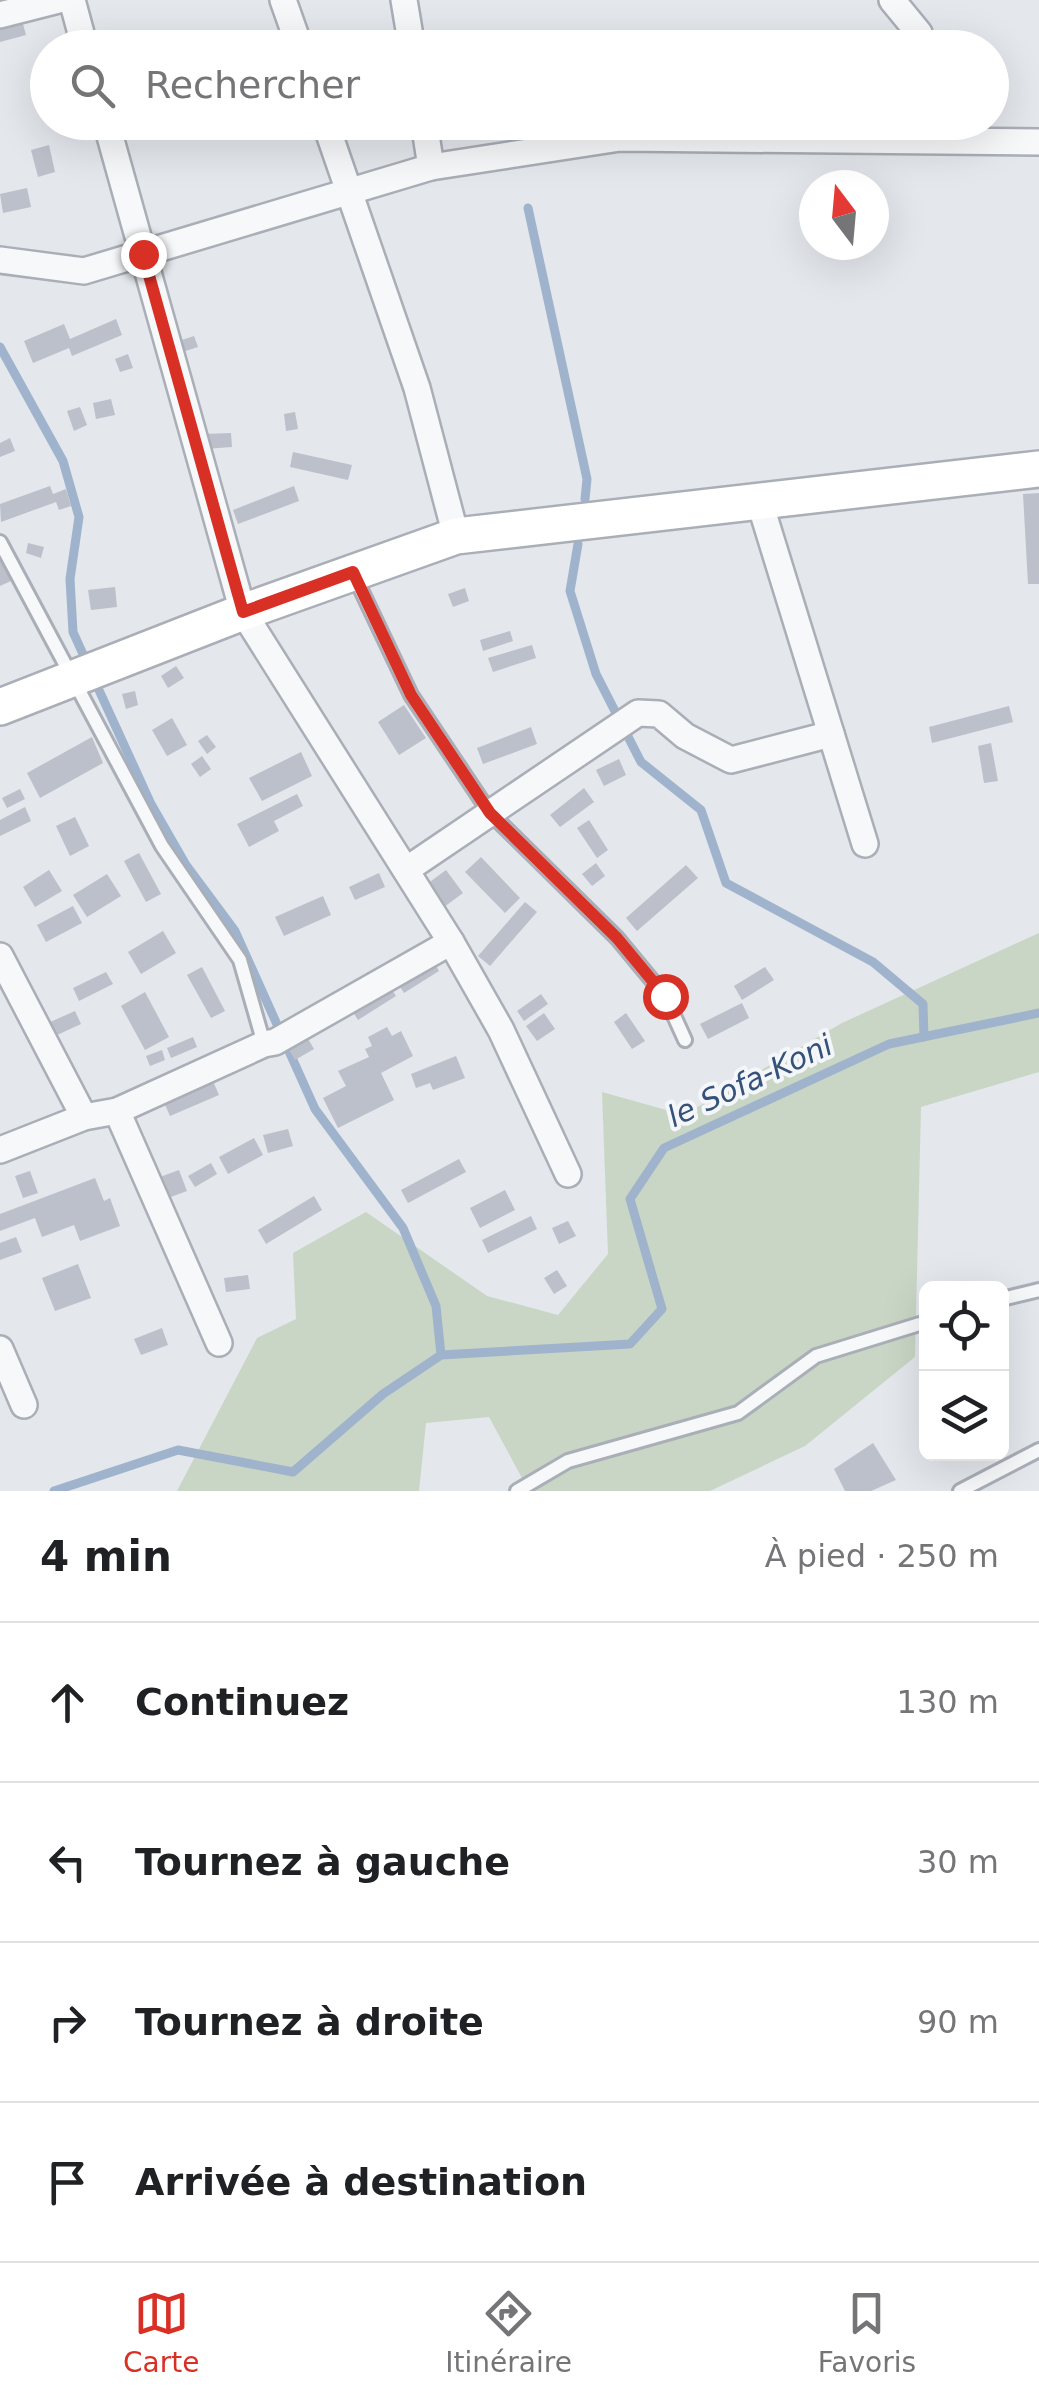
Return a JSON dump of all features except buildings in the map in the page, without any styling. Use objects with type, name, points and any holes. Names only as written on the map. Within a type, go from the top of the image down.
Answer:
[{"type":"street","points":[[0,14],[59,0]]},
{"type":"street","points":[[72,0],[80,30]]},
{"type":"street","points":[[283,0],[294,30]]},
{"type":"street","points":[[404,0],[409,30]]},
{"type":"street","points":[[892,0],[917,30]]},
{"type":"street","points":[[1009,139],[1039,142]]},
{"type":"street","points":[[111,140],[243,612],[452,942],[501,1030],[568,1174]]},
{"type":"street","points":[[331,140],[417,388],[456,536]]},
{"type":"street","points":[[427,140],[431,168]]},
{"type":"street","points":[[0,260],[84,271],[431,168],[607,140]]},
{"type":"street","points":[[0,707],[243,612],[456,536],[1039,468]]},
{"type":"street","points":[[759,500],[865,844]]},
{"type":"street","points":[[406,870],[638,714],[659,714],[685,736],[731,760],[831,734]]},
{"type":"street","points":[[0,1150],[84,1117],[117,1111],[278,1039],[452,942]]},
{"type":"street","points":[[0,956],[84,1117]]},
{"type":"street","points":[[117,1111],[219,1343]]},
{"type":"street","points":[[0,1349],[24,1405]]},
{"type":"lane","points":[[0,542],[86,673],[162,846],[240,960],[278,1039]]},
{"type":"lane","points":[[353,572],[411,695],[490,813],[617,938],[665,996],[685,1040]]},
{"type":"lane","points":[[1009,1298],[1039,1290]]},
{"type":"lane","points":[[517,1491],[568,1461],[738,1413],[816,1356],[919,1324]]},
{"type":"lane","points":[[960,1491],[1039,1450]]},
{"type":"green space","points":[[1039,933],[1039,1072],[921,1107],[915,1357],[805,1446],[710,1491],[529,1491],[489,1417],[426,1423],[419,1491],[177,1491],[257,1338],[296,1319],[293,1253],[366,1212],[487,1296],[558,1315],[608,1254],[602,1092],[684,1115],[842,1023]]},
{"type":"waterway","points":[[528,208],[587,479],[585,499]]},
{"type":"waterway","points":[[0,347],[63,461],[79,517],[70,579],[73,632],[87,663]]},
{"type":"waterway","points":[[578,544],[570,591],[596,674],[641,762],[701,810],[726,883],[873,962],[923,1004],[924,1037]]},
{"type":"waterway","points":[[93,677],[151,804],[186,865],[235,931],[315,1109],[403,1228],[436,1306],[441,1355]]},
{"type":"waterway","name":"le Sofa-Koni","points":[[54,1491],[178,1450],[293,1472],[383,1394],[441,1355],[630,1344],[662,1309],[630,1199],[664,1148],[889,1044],[1039,1013]]},
{"type":"route","points":[[143,254],[243,612],[353,572],[411,695],[490,813],[617,938],[665,996]]}]
